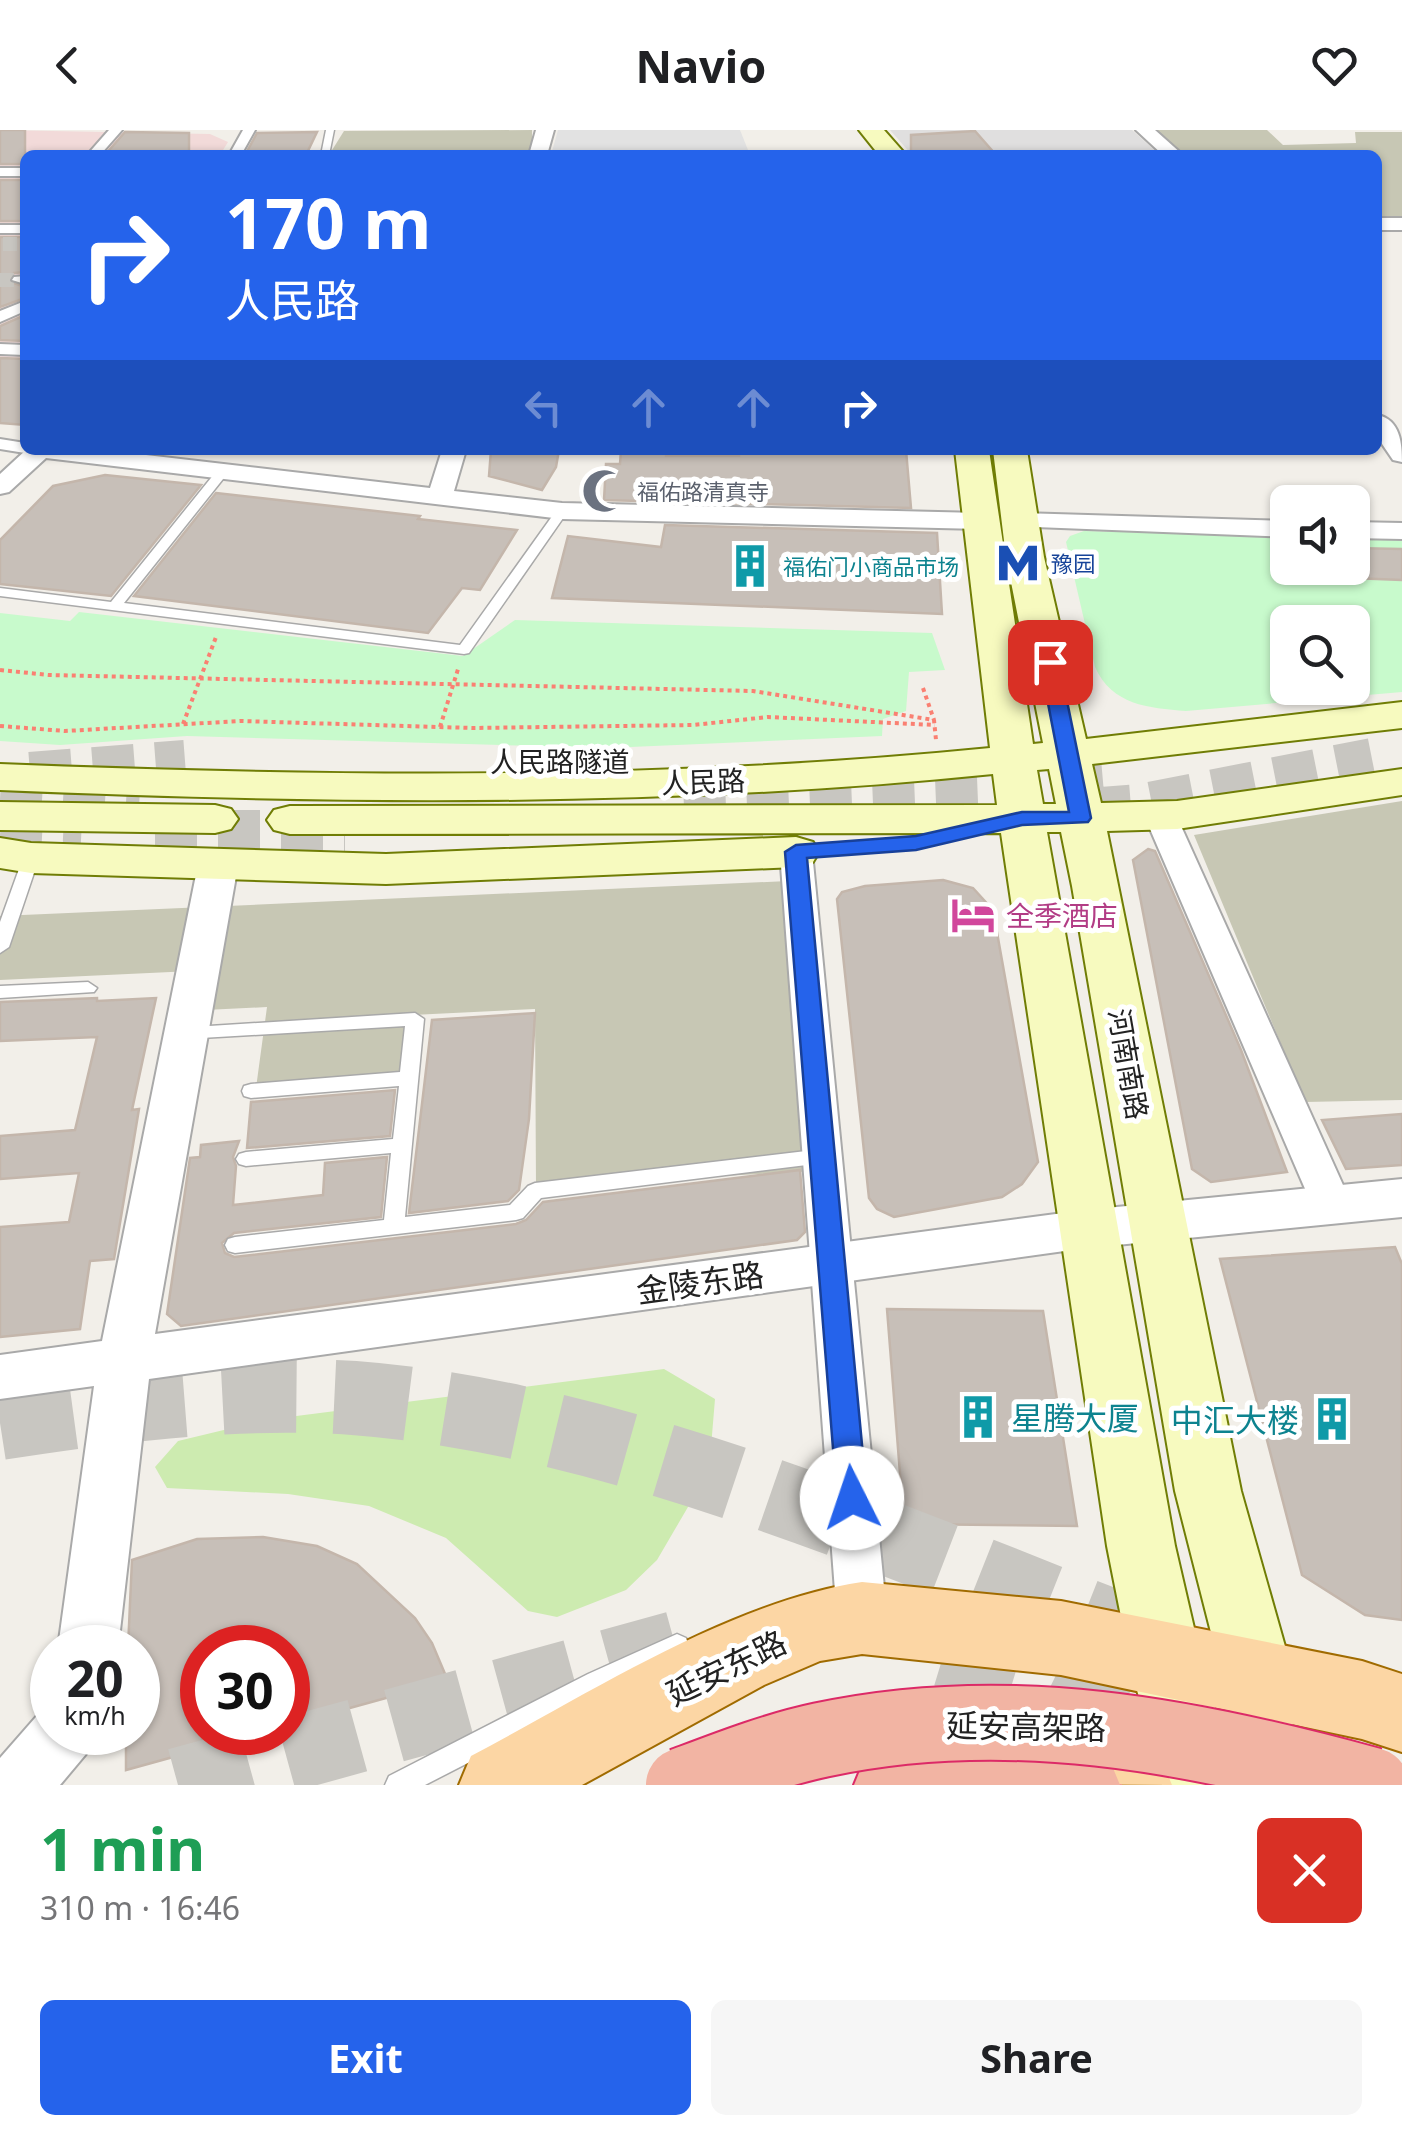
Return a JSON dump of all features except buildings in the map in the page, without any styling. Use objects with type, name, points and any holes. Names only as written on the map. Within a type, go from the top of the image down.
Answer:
[{"type":"highway","name":"延安高架路","points":[[683,1785],[822,1740],[905,1726],[998,1720],[1105,1725],[1229,1745],[1372,1785]]},
{"type":"highway","name":"延安高架路","points":[[895,1785],[981,1779],[1080,1785]]},
{"type":"main road","points":[[973,455],[1012,760],[1086,1229],[1168,1678],[1200,1785]]},
{"type":"main road","name":"河南南路","points":[[1011,455],[1020,521],[1081,818],[1208,1491],[1254,1677],[1300,1780]]},
{"type":"main road","name":"人民路","points":[[0,777],[250,786],[709,782],[935,737],[1012,760],[1402,715]]},
{"type":"main road","name":"人民路隧道","points":[[184,743],[739,762],[935,737]]},
{"type":"main road","name":"人民路","points":[[0,816],[396,821],[1160,815],[1324,796],[1388,753]]},
{"type":"main road","points":[[81,840],[250,844],[679,840],[1022,819]]},
{"type":"main road","name":"人民路","points":[[15,855],[386,869],[796,852],[916,843],[1022,819]]},
{"type":"main road","name":"延安东路","points":[[500,1785],[736,1658],[817,1625],[862,1618],[970,1629],[1168,1678],[1254,1677],[1362,1700],[1402,1714]]},
{"type":"main road","name":"延安东路","points":[[1168,1678],[1300,1780]]},
{"type":"main road","points":[[781,1785],[863,1748],[941,1740],[1026,1750],[1108,1773],[1131,1785]]},
{"type":"street","points":[[98,150],[116,130]]},
{"type":"street","points":[[1145,130],[1168,150]]},
{"type":"street","points":[[1387,425],[1402,455]]},
{"type":"street","points":[[0,487],[35,455]]},
{"type":"street","points":[[84,455],[562,511],[980,520]]},
{"type":"street","points":[[440,496],[452,455]]},
{"type":"street","points":[[1020,521],[1270,528]]},
{"type":"street","points":[[1370,531],[1402,532]]},
{"type":"street","points":[[1160,815],[1332,1205]]},
{"type":"street","points":[[796,852],[862,1618]]},
{"type":"street","points":[[91,1625],[124,1362],[218,865]]},
{"type":"street","name":"金陵东路","points":[[0,1378],[1086,1229],[1402,1198]]},
{"type":"street","points":[[19,1785],[44,1755]]},
{"type":"lane","points":[[115,606],[223,471]]},
{"type":"lane","points":[[0,592],[465,649],[562,511]]},
{"type":"lane","points":[[0,947],[15,855]]},
{"type":"lane","points":[[0,992],[88,988]]},
{"type":"lane","points":[[184,1033],[414,1020],[394,1224]]},
{"type":"lane","points":[[251,1091],[410,1078]]},
{"type":"lane","points":[[246,1159],[403,1146]]},
{"type":"lane","points":[[235,1245],[516,1212],[535,1192],[824,1156]]},
{"type":"lane","points":[[780,1614],[862,1618]]},
{"type":"lane","points":[[398,1785],[597,1683],[703,1635]]},
{"type":"path","points":[[184,743],[199,678],[223,620]]},
{"type":"path","points":[[440,727],[465,649]]},
{"type":"path","points":[[0,670],[50,675],[753,691],[935,737]]},
{"type":"path","points":[[923,688],[935,737]]},
{"type":"path","points":[[0,726],[184,743],[241,720],[440,727],[693,725],[768,717],[935,737]]},
{"type":"shaded area","points":[[0,130],[210,134],[228,142],[223,150],[20,150],[20,422],[0,423]]},
{"type":"shaded area","points":[[532,130],[532,150],[332,150],[344,131]]},
{"type":"shaded area","points":[[558,130],[740,130],[748,150],[552,150]]},
{"type":"shaded area","points":[[890,130],[1132,130],[1154,150],[908,150]]},
{"type":"shaded area","points":[[1157,130],[1267,130],[1283,145],[1356,143],[1355,132],[1402,132],[1402,221],[1382,222],[1382,150],[1178,150]]},
{"type":"shaded area","points":[[1402,801],[1402,1100],[1305,1102],[1194,835]]},
{"type":"shaded area","points":[[788,881],[836,1170],[536,1186],[535,1009],[412,1015],[407,1080],[256,1088],[267,1007],[185,1011],[192,971],[0,980],[0,916]]},
{"type":"green space","points":[[1084,531],[1270,536],[1270,585],[1370,585],[1370,539],[1402,540],[1402,692],[1370,695],[1370,605],[1270,605],[1270,704],[1186,711],[1145,706],[1121,697],[1102,680],[1095,667],[1066,542],[1070,536]]},
{"type":"green space","points":[[79,612],[463,656],[515,620],[932,633],[945,670],[909,672],[906,711],[883,719],[882,736],[607,748],[187,736],[60,745],[0,741],[0,613],[70,621]]},
{"type":"green space","points":[[664,1369],[715,1399],[709,1471],[657,1560],[626,1590],[557,1617],[528,1611],[446,1538],[369,1506],[288,1494],[167,1488],[155,1467],[178,1441],[265,1420]]},
{"type":"tunnel","points":[[3,244],[20,244]]},
{"type":"tunnel","points":[[0,280],[19,280]]},
{"type":"tunnel","points":[[1089,809],[1140,805],[1372,759]]},
{"type":"tunnel","points":[[30,773],[185,761]]},
{"type":"tunnel","points":[[684,808],[979,796],[1118,784]]},
{"type":"tunnel","points":[[0,799],[139,807]]},
{"type":"tunnel","points":[[155,831],[345,831]]},
{"type":"tunnel","points":[[0,836],[81,840]]},
{"type":"tunnel","points":[[0,1423],[132,1405],[265,1396],[354,1398],[449,1409],[643,1454],[739,1485],[835,1518],[1111,1626]]},
{"type":"tunnel","points":[[178,1785],[676,1648]]},
{"type":"tunnel","points":[[945,1650],[1040,1679],[1129,1722]]},
{"type":"place","name":"福佑路清真寺","points":[[604,491]]},
{"type":"place","name":"豫园","points":[[1018,563]]},
{"type":"place","name":"福佑门小商品市场","points":[[750,566]]},
{"type":"place","name":"全季酒店","points":[[973,915]]},
{"type":"place","name":"星腾大厦","points":[[978,1417]]},
{"type":"place","name":"中汇大楼","points":[[1332,1419]]},
{"type":"route","points":[[852,1498],[796,852],[916,843],[1022,819],[1081,818],[1050,662]]}]
